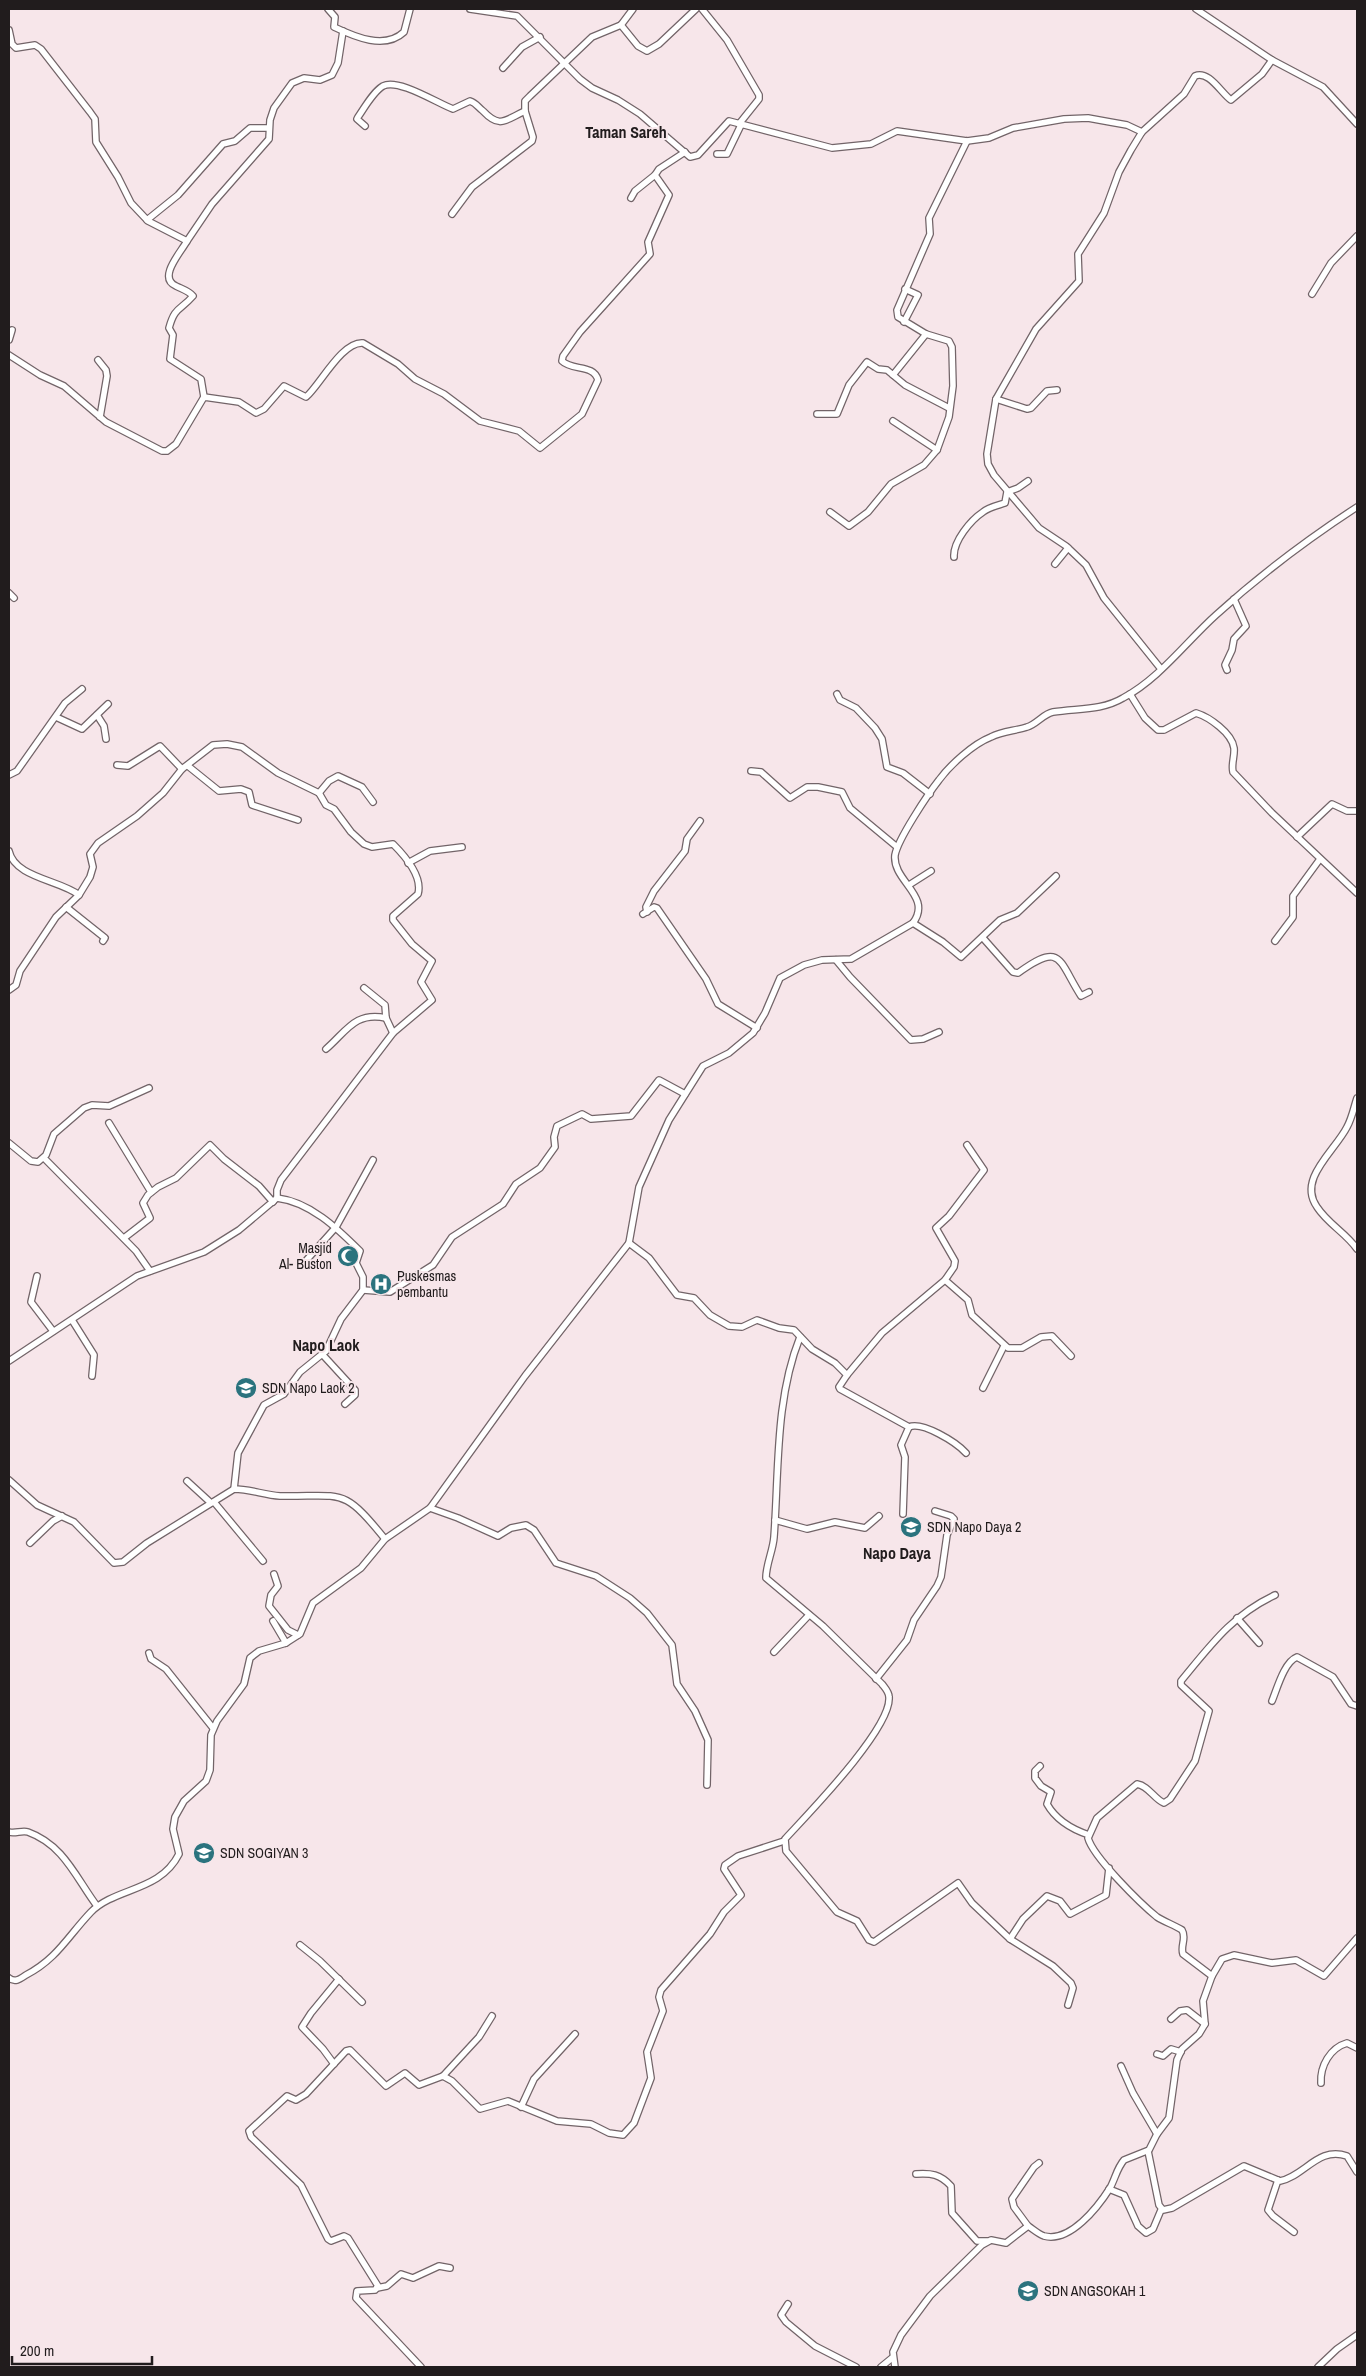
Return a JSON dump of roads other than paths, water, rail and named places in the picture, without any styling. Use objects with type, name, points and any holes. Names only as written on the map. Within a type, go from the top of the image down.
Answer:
[{"type":"street","points":[[328,9],[335,17],[334,26],[343,31],[380,42],[387,41],[404,32],[410,9]]},
{"type":"street","points":[[470,9],[517,16],[592,88],[618,100],[640,114],[690,157],[696,156],[727,122],[832,148],[871,144],[897,131],[967,141],[989,138],[1013,128],[1064,119],[1088,118],[1126,125],[1142,132]]},
{"type":"street","points":[[452,214],[472,187],[532,141],[533,137],[525,111],[526,100],[592,37],[621,25],[634,9]]},
{"type":"street","points":[[621,25],[638,46],[647,51],[659,44],[696,9]]},
{"type":"street","points":[[702,9],[727,40],[759,95],[759,99],[740,124],[727,154],[718,154]]},
{"type":"street","points":[[1196,9],[1272,60],[1323,87],[1357,124]]},
{"type":"street","points":[[9,30],[16,48],[35,45],[41,49],[95,119],[96,142],[118,177],[130,203],[147,220],[187,241]]},
{"type":"street","points":[[9,355],[40,375],[64,386],[100,417],[162,451],[170,451],[204,397],[201,379],[170,358],[173,335],[169,328],[173,314],[193,296],[171,284],[168,277],[175,260],[212,204],[270,140],[269,128],[274,108],[292,82],[304,78],[320,80],[332,75],[338,63],[343,31]]},
{"type":"street","points":[[503,68],[522,47],[540,37]]},
{"type":"street","points":[[1161,669],[1130,627],[1104,598],[1086,565],[1068,548],[1039,528],[994,475],[988,464],[987,454],[996,399],[1036,329],[1079,281],[1078,254],[1104,213],[1119,172],[1142,132],[1184,94],[1195,76],[1203,75],[1231,100],[1262,74],[1272,60]]},
{"type":"street","points":[[366,126],[358,119],[358,116],[385,85],[406,88],[453,109],[470,101],[475,102],[496,123],[525,111]]},
{"type":"street","points":[[147,220],[178,195],[224,143],[235,141],[250,128],[269,128]]},
{"type":"street","points":[[830,512],[848,526],[868,512],[890,484],[924,465],[937,450],[949,417],[954,380],[952,347],[949,341],[926,334],[904,322],[898,317],[897,313],[905,289],[930,234],[929,218],[967,141]]},
{"type":"street","points":[[631,198],[635,191],[655,175],[658,169],[685,152]]},
{"type":"street","points":[[204,397],[239,402],[256,413],[264,409],[284,386],[306,397],[341,354],[356,343],[363,343],[398,364],[415,379],[444,394],[480,421],[519,431],[538,448],[542,447],[582,414],[598,380],[592,372],[566,364],[562,361],[563,356],[580,332],[650,254],[648,242],[669,196],[655,175]]},
{"type":"street","points":[[1312,294],[1331,263],[1357,236]]},
{"type":"street","points":[[904,322],[918,295],[905,289]]},
{"type":"street","points":[[9,340],[12,330]]},
{"type":"street","points":[[893,375],[926,334]]},
{"type":"street","points":[[98,360],[106,370],[107,376],[100,417]]},
{"type":"street","points":[[817,414],[837,414],[849,385],[866,362],[878,369],[889,370],[905,385],[949,408]]},
{"type":"street","points":[[996,399],[1027,409],[1031,408],[1047,391],[1057,390]]},
{"type":"street","points":[[893,421],[937,450]]},
{"type":"street","points":[[1007,492],[1018,488],[1028,481]]},
{"type":"street","points":[[954,557],[954,552],[961,535],[983,512],[1005,503],[1007,492]]},
{"type":"street","points":[[9,1978],[18,1980],[46,1963],[97,1906],[159,1877],[173,1864],[179,1854],[173,1829],[175,1817],[184,1802],[202,1786],[209,1774],[210,1741],[213,1728],[241,1688],[252,1656],[259,1651],[286,1643],[298,1635],[302,1631],[313,1603],[361,1568],[385,1539],[430,1508],[525,1376],[629,1243],[639,1187],[669,1120],[703,1066],[729,1053],[745,1041],[757,1028],[765,1014],[777,982],[782,975],[816,962],[844,960],[859,956],[913,923],[918,913],[918,901],[896,863],[898,848],[938,780],[969,750],[990,737],[1028,727],[1050,713],[1099,707],[1127,696],[1161,669],[1234,599],[1279,562],[1357,506]]},
{"type":"street","points":[[1055,564],[1056,560],[1068,548]]},
{"type":"street","points":[[9,593],[14,598]]},
{"type":"street","points":[[1227,670],[1225,665],[1232,650],[1234,639],[1246,626],[1234,599]]},
{"type":"street","points":[[9,775],[17,771],[68,699],[82,689]]},
{"type":"street","points":[[838,694],[843,703],[856,708],[875,728],[882,739],[887,767],[903,773],[930,794]]},
{"type":"street","points":[[1127,696],[1145,718],[1158,730],[1164,730],[1196,713],[1228,736],[1233,745],[1233,772],[1297,837],[1357,893]]},
{"type":"street","points":[[56,718],[80,729],[108,704]]},
{"type":"street","points":[[97,715],[104,726],[106,739]]},
{"type":"street","points":[[9,990],[16,985],[20,971],[56,917],[79,895],[93,872],[89,856],[98,843],[137,816],[163,793],[185,767],[213,745],[227,744],[242,747],[278,773],[319,793],[326,805],[334,809],[357,839],[372,847],[391,843],[408,863],[418,880],[418,894],[393,916],[392,920],[412,944],[432,960],[421,982],[432,999],[393,1032],[281,1180],[275,1200],[239,1230],[197,1256],[150,1271],[124,1284],[9,1361]]},
{"type":"street","points":[[117,765],[128,766],[160,746],[185,767],[220,791],[243,789],[248,792],[252,805],[298,820]]},
{"type":"street","points":[[751,771],[761,772],[790,798],[807,787],[818,786],[842,792],[850,808],[898,848]]},
{"type":"street","points":[[319,793],[329,780],[338,776],[362,787],[373,802]]},
{"type":"street","points":[[1297,837],[1332,804],[1348,811],[1357,811]]},
{"type":"street","points":[[700,820],[687,839],[688,846],[685,851],[654,891],[645,913],[654,907],[657,908],[706,979],[718,1004],[757,1028]]},
{"type":"street","points":[[408,863],[430,851],[462,847]]},
{"type":"street","points":[[9,851],[15,863],[23,870],[44,881],[69,887],[79,895]]},
{"type":"street","points":[[1275,941],[1293,917],[1293,896],[1320,859]]},
{"type":"street","points":[[909,885],[931,871]]},
{"type":"street","points":[[913,923],[943,942],[961,957],[1000,920],[1017,913],[1056,876]]},
{"type":"street","points":[[66,907],[85,924],[102,933],[105,938],[103,941]]},
{"type":"street","points":[[982,938],[1013,972],[1018,973],[1046,956],[1053,956],[1060,961],[1081,996],[1089,992]]},
{"type":"street","points":[[836,960],[911,1040],[923,1039],[939,1032]]},
{"type":"street","points":[[364,988],[384,1005],[386,1018],[393,1032]]},
{"type":"street","points":[[326,1049],[358,1019],[370,1016],[386,1018]]},
{"type":"street","points":[[364,1290],[390,1292],[433,1265],[452,1238],[500,1207],[516,1184],[540,1168],[555,1147],[554,1137],[557,1126],[582,1114],[591,1118],[631,1116],[659,1080],[685,1094]]},
{"type":"street","points":[[9,1143],[33,1162],[44,1158],[54,1134],[84,1108],[92,1105],[109,1106],[149,1088]]},
{"type":"street","points":[[1357,1098],[1348,1126],[1315,1175],[1310,1190],[1312,1200],[1324,1217],[1357,1249]]},
{"type":"street","points":[[109,1124],[151,1192]]},
{"type":"street","points":[[124,1238],[150,1218],[143,1203],[151,1192],[176,1178],[211,1144],[224,1160],[275,1200],[291,1201],[336,1227],[361,1252],[356,1263],[362,1277],[364,1290],[341,1319],[332,1342],[322,1354],[300,1372],[284,1394],[264,1406],[238,1453],[234,1489]]},
{"type":"street","points":[[966,1453],[948,1439],[920,1426],[909,1427],[840,1389],[839,1386],[882,1333],[945,1280],[955,1264],[936,1230],[937,1226],[949,1216],[984,1170],[967,1145]]},
{"type":"street","points":[[44,1158],[124,1238],[150,1271]]},
{"type":"street","points":[[303,1264],[336,1227],[373,1160]]},
{"type":"street","points":[[629,1243],[649,1258],[677,1295],[694,1298],[710,1316],[722,1322],[742,1327],[758,1320],[779,1328],[794,1330],[812,1349],[835,1363],[847,1375]]},
{"type":"street","points":[[37,1276],[31,1302],[53,1331]]},
{"type":"street","points":[[945,1280],[968,1300],[972,1315],[1004,1346],[1022,1348],[1041,1337],[1052,1336],[1072,1356]]},
{"type":"street","points":[[72,1320],[94,1355],[92,1376]]},
{"type":"street","points":[[443,2076],[452,2081],[480,2109],[503,2102],[556,2121],[591,2124],[618,2136],[628,2132],[643,2102],[651,2078],[647,2052],[663,2010],[659,1997],[661,1990],[710,1934],[724,1912],[742,1895],[724,1869],[725,1865],[738,1856],[784,1841],[808,1817],[856,1760],[885,1715],[889,1695],[876,1679],[809,1615],[766,1578],[772,1553],[776,1472],[785,1385],[800,1336]]},
{"type":"street","points":[[983,1388],[1004,1346]]},
{"type":"street","points":[[322,1354],[355,1390],[355,1395],[345,1404]]},
{"type":"street","points":[[903,1514],[905,1457],[902,1445],[909,1427]]},
{"type":"street","points":[[9,1480],[37,1505],[62,1516],[78,1526],[106,1557],[119,1564],[147,1543],[234,1489],[278,1496],[338,1496],[358,1508],[385,1539]]},
{"type":"street","points":[[187,1481],[212,1502],[263,1560]]},
{"type":"street","points":[[430,1508],[498,1536],[511,1528],[526,1525],[534,1530],[556,1563],[599,1577],[643,1609],[672,1645],[676,1684],[696,1711],[708,1740],[707,1785]]},
{"type":"street","points":[[876,1679],[907,1640],[914,1620],[933,1593],[941,1577],[947,1535],[954,1520],[951,1516],[935,1511]]},
{"type":"street","points":[[30,1543],[53,1521],[62,1516]]},
{"type":"street","points":[[775,1520],[807,1529],[835,1522],[865,1528],[879,1516]]},
{"type":"street","points":[[274,1574],[278,1586],[270,1595],[269,1606],[288,1630],[298,1635]]},
{"type":"street","points":[[1212,1976],[1183,1954],[1184,1938],[1182,1930],[1158,1917],[1094,1850],[1089,1836],[1097,1818],[1138,1784],[1144,1786],[1160,1801],[1164,1802],[1175,1793],[1195,1761],[1209,1711],[1182,1686],[1182,1681],[1216,1637],[1253,1605],[1274,1595]]},
{"type":"street","points":[[774,1652],[809,1615]]},
{"type":"street","points":[[1237,1618],[1259,1643]]},
{"type":"street","points":[[273,1621],[286,1643]]},
{"type":"street","points":[[149,1653],[151,1659],[166,1668],[213,1728]]},
{"type":"street","points":[[1272,1702],[1284,1674],[1292,1661],[1298,1656],[1333,1677],[1351,1704],[1357,1706]]},
{"type":"street","points":[[1040,1766],[1034,1776],[1041,1786],[1051,1792],[1047,1804],[1053,1815],[1073,1829],[1089,1836]]},
{"type":"street","points":[[9,1832],[27,1832],[43,1840],[61,1853],[97,1906]]},
{"type":"street","points":[[784,1841],[787,1853],[837,1912],[857,1921],[871,1942],[876,1941],[958,1883],[972,1902],[1010,1940],[1053,1966],[1071,1983],[1073,1988],[1068,2006]]},
{"type":"street","points":[[1010,1940],[1023,1919],[1048,1896],[1060,1901],[1070,1914],[1106,1896],[1110,1868]]},
{"type":"street","points":[[1109,2189],[1123,2194],[1138,2226],[1146,2233],[1153,2229],[1162,2210],[1157,2198],[1148,2150],[1170,2115],[1173,2087],[1181,2052],[1199,2034],[1205,2024],[1203,2004],[1212,1976],[1222,1959],[1234,1955],[1272,1963],[1296,1960],[1324,1976],[1357,1938]]},
{"type":"street","points":[[300,1945],[362,2002]]},
{"type":"street","points":[[334,2064],[302,2027],[310,2012],[339,1979]]},
{"type":"street","points":[[1172,2019],[1180,2011],[1187,2010],[1205,2024]]},
{"type":"street","points":[[377,2288],[376,2283],[348,2238],[344,2236],[330,2242],[301,2185],[248,2133],[254,2125],[287,2096],[296,2100],[306,2094],[350,2050],[387,2086],[405,2073],[419,2085],[443,2076],[480,2037],[492,2016]]},
{"type":"street","points":[[521,2107],[534,2078],[575,2034]]},
{"type":"street","points":[[1321,2082],[1322,2067],[1336,2049],[1348,2043],[1357,2048]]},
{"type":"street","points":[[1158,2054],[1163,2056],[1171,2049],[1181,2052]]},
{"type":"street","points":[[1121,2066],[1133,2093],[1157,2134]]},
{"type":"street","points":[[1039,2163],[1034,2166],[1012,2199],[1014,2208],[1028,2226],[1044,2236],[1060,2236],[1083,2222],[1109,2189],[1125,2158],[1148,2150]]},
{"type":"street","points":[[1162,2210],[1172,2208],[1244,2166],[1278,2180],[1285,2180],[1328,2154],[1347,2156],[1357,2172]]},
{"type":"street","points":[[916,2174],[934,2174],[947,2181],[951,2186],[950,2204],[955,2216],[977,2241],[1006,2243],[1028,2226]]},
{"type":"street","points":[[1278,2180],[1268,2211],[1294,2232]]},
{"type":"street","points":[[881,2367],[892,2358],[899,2339],[930,2296],[987,2241]]},
{"type":"street","points":[[421,2367],[355,2295],[356,2291],[386,2286],[401,2274],[414,2278],[439,2266],[450,2268]]},
{"type":"street","points":[[788,2304],[781,2315],[786,2322],[821,2350],[856,2367]]},
{"type":"street","points":[[1318,2367],[1337,2348],[1357,2335]]},
{"type":"street","points":[[892,2358],[895,2367]]},
{"type":"place","name":"Masjid Al- Buston","points":[[348,1256]]},
{"type":"place","name":"Puskesmas pembantu","points":[[381,1284]]},
{"type":"place","name":"SDN Napo Laok 2","points":[[246,1388]]},
{"type":"place","name":"SDN Napo Daya 2","points":[[911,1527]]},
{"type":"place","name":"SDN SOGIYAN 3","points":[[204,1853]]},
{"type":"place","name":"SDN ANGSOKAH 1","points":[[1028,2291]]},
{"type":"district","name":"Taman Sareh","points":[[626,132]]},
{"type":"district","name":"Napo Laok","points":[[326,1345]]},
{"type":"district","name":"Napo Daya","points":[[897,1553]]}]
